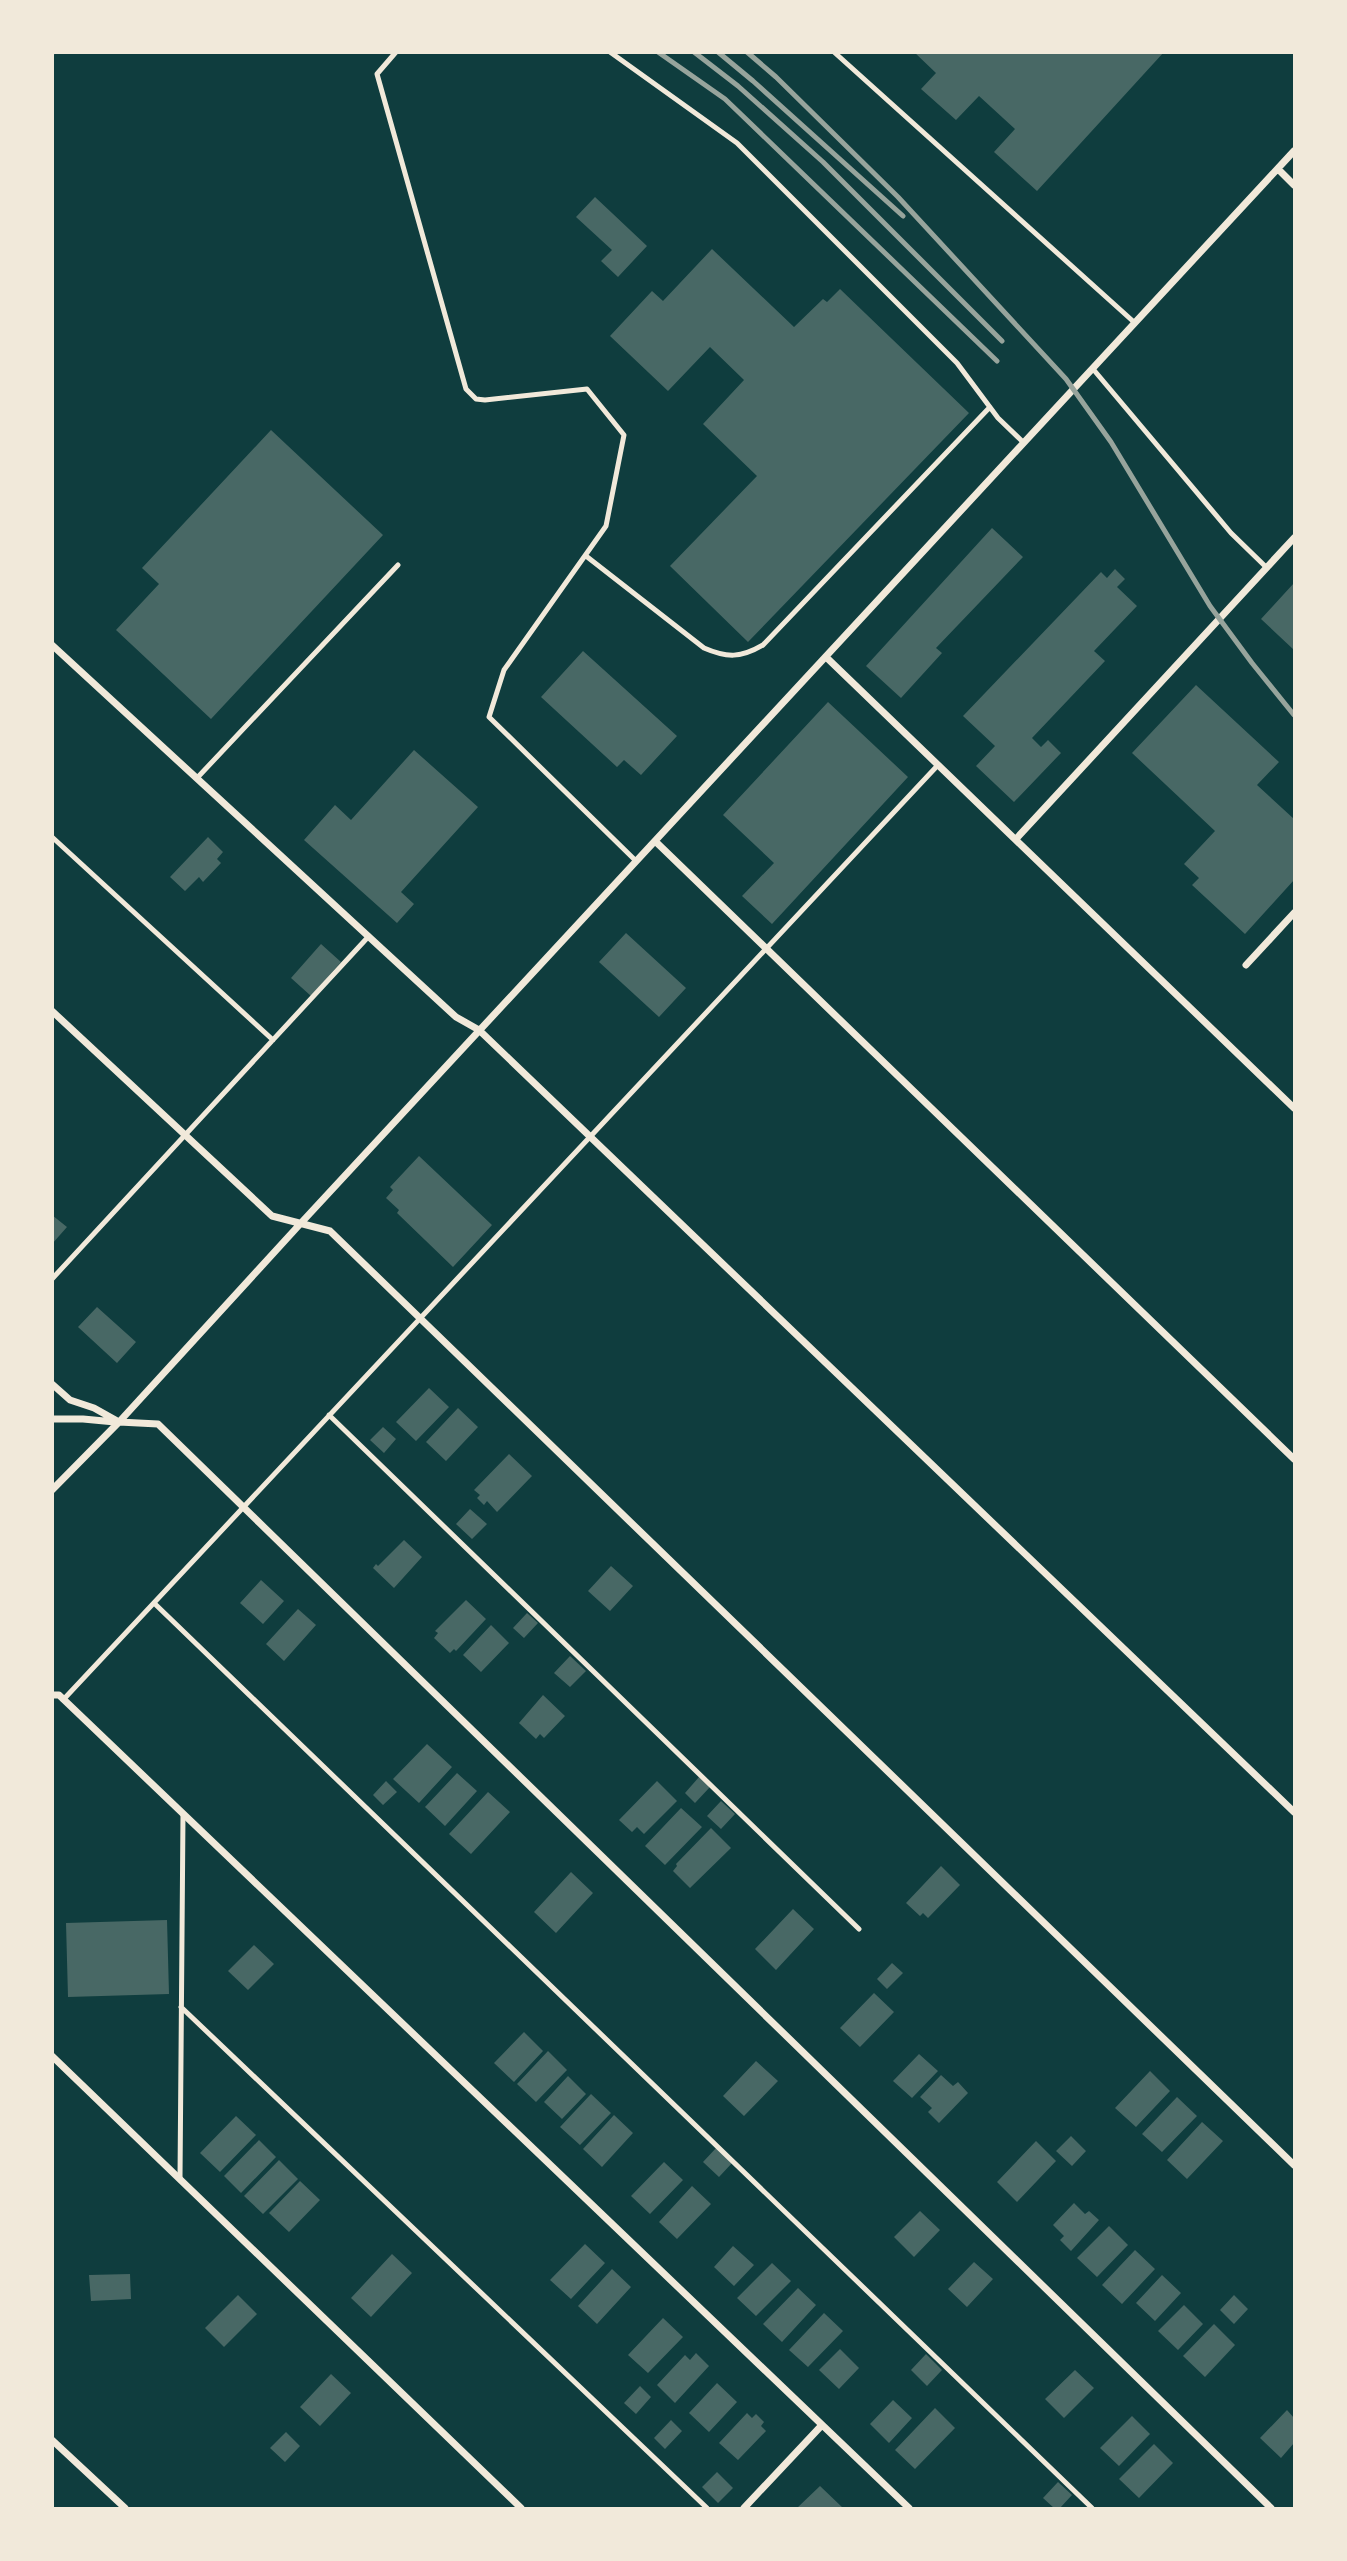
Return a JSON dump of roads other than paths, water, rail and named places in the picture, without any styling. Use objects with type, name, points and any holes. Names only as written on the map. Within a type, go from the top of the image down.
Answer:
[{"type":"street","points":[[52,1490],[119,1422],[1294,151]]},
{"type":"street","points":[[1278,169],[1294,185]]},
{"type":"street","points":[[1016,839],[1294,538]]},
{"type":"street","points":[[52,645],[456,1017],[479,1030],[1294,1812]]},
{"type":"street","points":[[826,657],[1294,1108]]},
{"type":"street","points":[[655,841],[1294,1459]]},
{"type":"street","points":[[1247,965],[1294,913]]},
{"type":"street","points":[[52,1011],[272,1216],[330,1231],[1294,2165]]},
{"type":"street","points":[[52,1384],[70,1400],[94,1408],[119,1422]]},
{"type":"street","points":[[52,1419],[158,1424],[1271,2508]]},
{"type":"street","points":[[52,1695],[58,1695],[908,2508]]},
{"type":"street","points":[[52,2056],[521,2508]]},
{"type":"street","points":[[744,2508],[822,2425]]},
{"type":"street","points":[[52,2440],[125,2508]]},
{"type":"lane","points":[[396,52],[377,74],[466,389],[476,399],[485,400],[587,389],[624,435],[606,526],[504,670],[489,717],[636,861]]},
{"type":"lane","points":[[610,52],[737,143],[957,363],[990,407],[1024,443]]},
{"type":"lane","points":[[834,52],[1135,323]]},
{"type":"lane","points":[[1093,369],[1231,533],[1267,568]]},
{"type":"lane","points":[[586,556],[704,648],[719,654],[745,655],[763,645],[990,407]]},
{"type":"lane","points":[[197,778],[398,565]]},
{"type":"lane","points":[[63,1700],[938,765]]},
{"type":"lane","points":[[52,837],[273,1040]]},
{"type":"lane","points":[[52,1279],[369,936]]},
{"type":"lane","points":[[329,1415],[859,1929]]},
{"type":"lane","points":[[154,1603],[1092,2508]]},
{"type":"lane","points":[[180,2179],[183,1814]]},
{"type":"lane","points":[[181,2007],[707,2508]]},
{"type":"railway","points":[[658,52],[725,99],[997,361]]},
{"type":"railway","points":[[694,52],[738,86],[823,162],[1002,341]]},
{"type":"railway","points":[[718,52],[903,216]]},
{"type":"railway","points":[[747,52],[898,197],[1066,379],[1111,442],[1210,606],[1294,715]]}]
